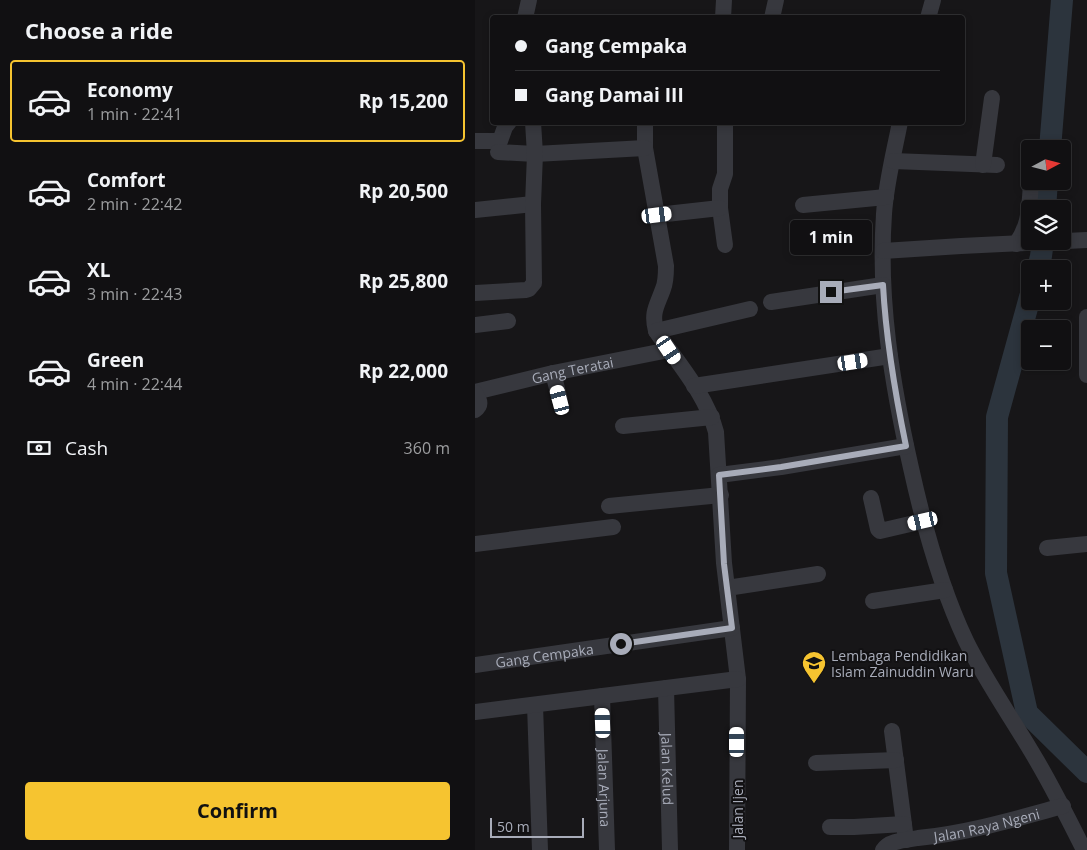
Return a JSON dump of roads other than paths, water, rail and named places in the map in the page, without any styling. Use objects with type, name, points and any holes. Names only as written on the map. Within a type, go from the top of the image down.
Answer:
[{"type":"street","points":[[526,15],[529,0]]},
{"type":"street","points":[[723,15],[724,0]]},
{"type":"street","points":[[773,15],[776,0]]},
{"type":"street","points":[[929,15],[933,0]]},
{"type":"street","points":[[893,161],[990,165],[991,98]]},
{"type":"street","points":[[475,141],[500,141],[507,125]]},
{"type":"street","points":[[475,293],[526,290],[534,283],[533,204],[535,154],[533,125]]},
{"type":"street","points":[[645,125],[645,148],[667,277],[654,312],[656,331],[749,310]]},
{"type":"street","points":[[725,125],[725,174],[720,189],[720,208],[725,245]]},
{"type":"street","points":[[899,125],[886,198],[883,251],[884,315],[906,446],[923,521],[945,590],[967,643],[1037,760],[1063,806],[1084,850]]},
{"type":"street","points":[[498,152],[535,154],[645,148]]},
{"type":"street","points":[[1018,244],[1028,222],[1031,190]]},
{"type":"street","points":[[803,205],[886,198]]},
{"type":"street","points":[[475,210],[533,204]]},
{"type":"street","points":[[657,215],[720,208]]},
{"type":"street","points":[[1071,241],[1087,240]]},
{"type":"street","points":[[883,251],[1021,244]]},
{"type":"street","points":[[771,302],[883,285]]},
{"type":"street","points":[[1087,317],[1087,375]]},
{"type":"street","points":[[475,324],[508,321]]},
{"type":"street","name":"Jalan Ijen","points":[[656,331],[695,386],[712,417],[716,432],[724,564],[738,678],[737,850]]},
{"type":"street","name":"Gang Teratai","points":[[475,392],[553,373],[669,350]]},
{"type":"street","points":[[695,386],[890,356]]},
{"type":"street","points":[[553,373],[560,400]]},
{"type":"street","points":[[475,392],[480,402],[475,410]]},
{"type":"street","points":[[623,426],[712,417]]},
{"type":"street","points":[[719,475],[781,467],[906,446]]},
{"type":"street","points":[[609,506],[721,495]]},
{"type":"street","points":[[871,498],[880,531],[923,521]]},
{"type":"street","points":[[475,544],[613,527]]},
{"type":"street","points":[[1047,548],[1087,544]]},
{"type":"street","points":[[727,588],[818,574]]},
{"type":"street","points":[[873,601],[945,590]]},
{"type":"street","name":"Gang Cempaka","points":[[475,665],[732,628]]},
{"type":"street","points":[[475,712],[738,678]]},
{"type":"street","name":"Jalan Kelud","points":[[665,688],[670,850]]},
{"type":"street","name":"Jalan Arjuna","points":[[603,696],[607,850]]},
{"type":"street","points":[[535,705],[539,850]]},
{"type":"street","points":[[830,827],[905,832],[892,731]]},
{"type":"street","points":[[816,764],[896,760]]},
{"type":"street","name":"Jalan Raya Ngeni","points":[[883,850],[884,847],[893,843],[905,832],[972,831],[1063,806]]},
{"type":"waterway","points":[[1051,140],[1062,0]]},
{"type":"waterway","points":[[1046,190],[1046,200]]},
{"type":"waterway","points":[[1040,260],[1042,250]]},
{"type":"waterway","points":[[1026,310],[997,417],[996,573],[1027,713],[1087,772]]},
{"type":"place","name":"Lembaga Pendidikan Islam Zainuddin Waru","points":[[814,684]]}]
